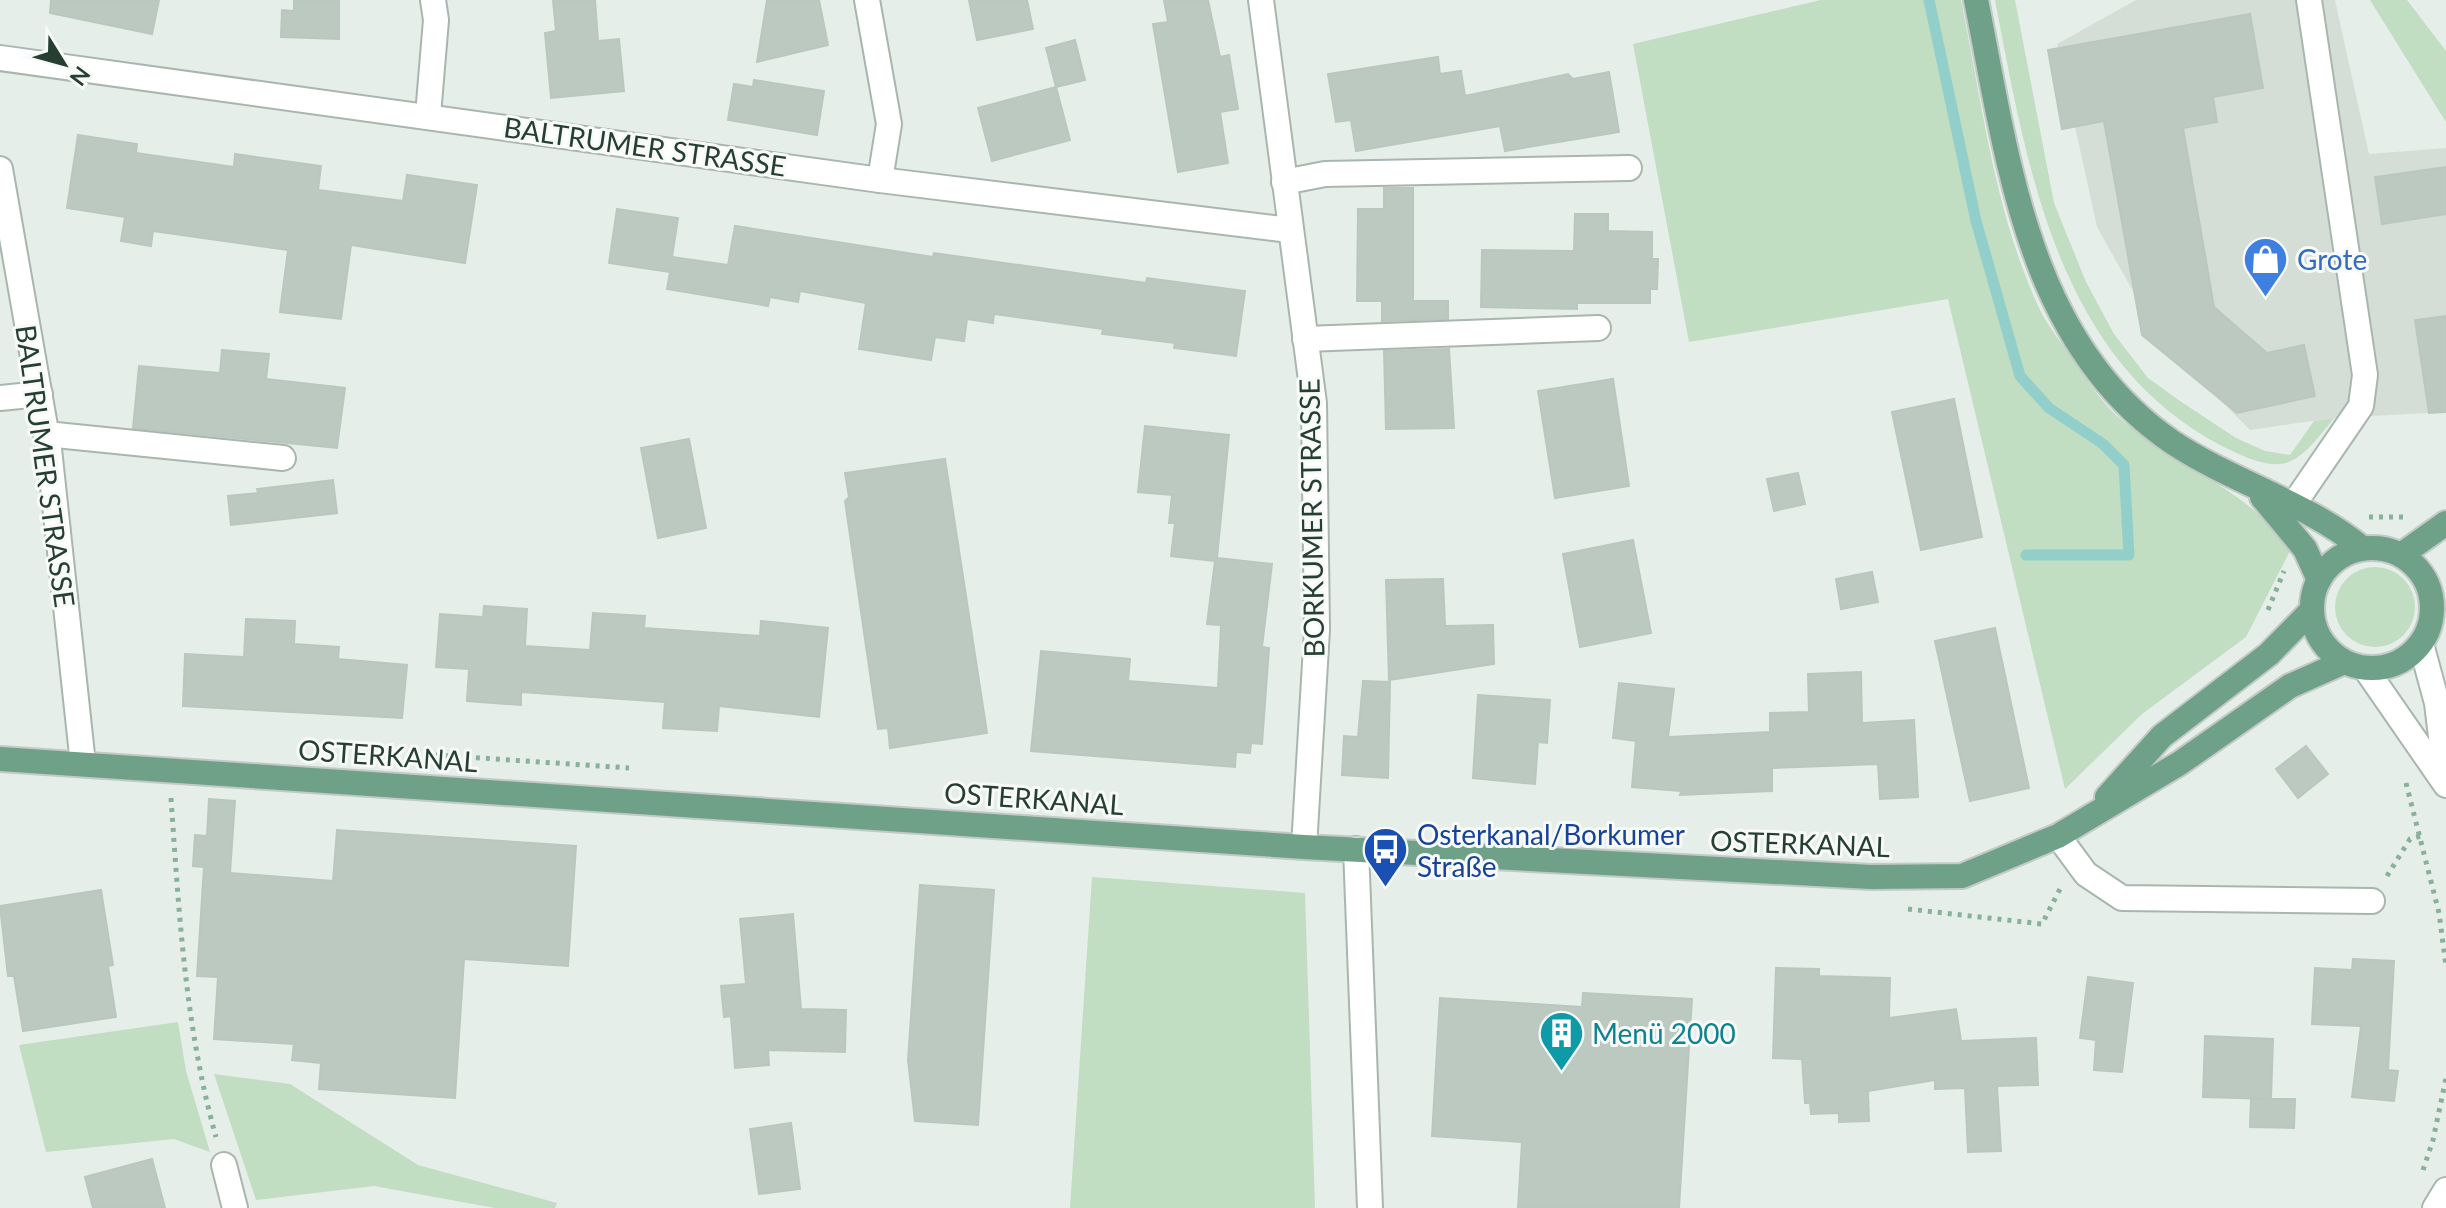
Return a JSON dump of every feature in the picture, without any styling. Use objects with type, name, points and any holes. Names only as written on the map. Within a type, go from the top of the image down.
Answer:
[{"type":"main road","points":[[1976,0],[2019,211],[2049,293],[2114,395],[2172,442],[2249,484],[2289,514],[2336,527],[2362,548]]},
{"type":"main road","points":[[2289,514],[2319,580]]},
{"type":"main road","points":[[2401,555],[2446,523]]},
{"type":"main road","points":[[2362,548],[2389,550],[2401,555],[2439,586],[2421,644],[2397,664],[2355,665],[2321,640],[2312,610],[2319,580],[2345,554],[2362,548]]},
{"type":"main road","name":"OSTERKANAL","points":[[2092,814],[2162,736],[2269,654],[2312,610]]},
{"type":"main road","name":"OSTERKANAL","points":[[0,759],[1304,847],[1871,877],[1962,876],[2058,836],[2180,763],[2290,686],[2355,665]]},
{"type":"street","points":[[428,115],[436,20],[433,0]]},
{"type":"street","points":[[867,0],[889,124],[880,180]]},
{"type":"street","name":"BORKUMER STRASSE","points":[[1261,0],[1314,403],[1317,630],[1304,847]]},
{"type":"street","points":[[2289,514],[2361,406],[2365,375],[2309,0]]},
{"type":"street","name":"BALTRUMER STRASSE","points":[[0,58],[880,180],[1290,230]]},
{"type":"street","points":[[1284,182],[1325,174],[1629,168]]},
{"type":"street","name":"BALTRUMER STRASSE","points":[[0,169],[46,434],[83,764]]},
{"type":"street","points":[[1305,339],[1598,328]]},
{"type":"street","points":[[0,398],[40,394]]},
{"type":"street","points":[[46,434],[283,458]]},
{"type":"street","points":[[2421,644],[2437,703],[2446,783]]},
{"type":"street","points":[[2355,665],[2446,783]]},
{"type":"street","points":[[2058,836],[2086,874],[2122,898],[2372,901]]},
{"type":"street","points":[[1356,849],[1370,1208]]},
{"type":"street","points":[[224,1165],[235,1208]]},
{"type":"street","points":[[2436,1208],[2446,1190]]},
{"type":"path","points":[[425,755],[638,769]]},
{"type":"path","points":[[169,770],[181,945],[205,1097],[224,1165]]},
{"type":"path","points":[[2404,778],[2439,913],[2446,966]]},
{"type":"path","points":[[2372,901],[2410,839],[2421,836]]},
{"type":"path","points":[[2436,1208],[2414,1196],[2433,1140],[2446,1078]]},
{"type":"shaded area","points":[[2136,0],[2335,0],[2369,154],[2446,148],[2446,412],[2334,418],[2250,430],[2161,341],[2097,227],[2057,44]]},
{"type":"green space","points":[[1821,0],[1961,0],[2001,197],[2025,274],[2040,310],[2091,385],[2117,416],[2255,511],[2291,549],[2246,637],[2142,714],[2065,789],[1948,299],[1689,342],[1633,44]]},
{"type":"green space","points":[[1995,0],[2015,0],[2054,203],[2086,282],[2114,334],[2148,378],[2236,438],[2265,451],[2290,455],[2314,421],[2334,418],[2298,457],[2275,464],[2261,462],[2224,447],[2168,410],[2122,365],[2087,312],[2059,254],[2037,192]]},
{"type":"green space","points":[[2370,0],[2407,0],[2446,51],[2446,122]]},
{"type":"green space","points":[[2367,567],[2383,567],[2404,578],[2415,599],[2415,615],[2404,636],[2383,647],[2367,647],[2353,641],[2341,629],[2335,615],[2335,599],[2341,585],[2353,573]]},
{"type":"green space","points":[[1092,877],[1305,893],[1315,1208],[1070,1208]]},
{"type":"green space","points":[[178,1022],[186,1071],[210,1152],[174,1139],[46,1152],[19,1045]]},
{"type":"green space","points":[[214,1074],[290,1084],[418,1165],[557,1203],[555,1208],[495,1208],[374,1186],[256,1200]]},
{"type":"building","points":[[51,0],[159,0],[152,34],[50,13]]},
{"type":"building","points":[[294,0],[339,0],[339,39],[281,37],[282,10],[294,11]]},
{"type":"building","points":[[553,0],[595,0],[598,41],[619,39],[624,91],[551,98],[545,33],[556,31]]},
{"type":"building","points":[[767,0],[819,0],[828,45],[757,62]]},
{"type":"building","points":[[969,0],[1027,0],[1033,29],[977,40]]},
{"type":"building","points":[[1164,0],[1208,0],[1220,57],[1229,55],[1238,109],[1220,112],[1228,163],[1178,172],[1153,24],[1168,22]]},
{"type":"building","points":[[2250,14],[2263,88],[2213,97],[2217,122],[2183,128],[2214,307],[2267,353],[2304,345],[2315,396],[2237,413],[2142,335],[2104,121],[2062,129],[2048,50]]},
{"type":"building","points":[[1075,40],[1085,80],[1056,87],[1046,48]]},
{"type":"building","points":[[1438,57],[1440,74],[1461,71],[1465,96],[1568,74],[1573,79],[1609,72],[1619,132],[1505,151],[1500,126],[1356,151],[1351,120],[1336,122],[1328,74]]},
{"type":"building","points":[[754,80],[824,91],[817,135],[728,120],[734,84],[753,87]]},
{"type":"building","points":[[1056,87],[1070,140],[992,161],[978,108]]},
{"type":"building","points":[[78,135],[137,144],[136,153],[234,167],[235,154],[321,166],[318,190],[403,201],[407,175],[477,185],[465,263],[351,245],[341,319],[280,312],[288,250],[153,231],[151,246],[121,241],[125,217],[67,208]]},
{"type":"building","points":[[2446,167],[2446,214],[2382,224],[2375,177]]},
{"type":"building","points":[[1384,188],[1413,188],[1413,301],[1448,301],[1448,319],[1382,321],[1382,301],[1357,301],[1358,209],[1384,209]]},
{"type":"building","points":[[617,209],[678,218],[672,257],[728,265],[735,226],[933,257],[934,253],[1146,283],[1147,278],[1245,291],[1236,356],[1174,348],[1175,343],[1102,334],[1103,329],[994,314],[993,323],[967,319],[964,341],[935,337],[931,360],[859,349],[866,303],[800,291],[798,302],[770,297],[768,306],[667,289],[670,272],[609,263]]},
{"type":"building","points":[[1575,214],[1608,214],[1608,231],[1652,232],[1652,259],[1658,259],[1657,289],[1650,289],[1650,303],[1577,303],[1577,309],[1481,307],[1482,250],[1574,251]]},
{"type":"building","points":[[2446,316],[2446,412],[2429,413],[2415,320]]},
{"type":"building","points":[[1449,349],[1454,428],[1386,429],[1384,351]]},
{"type":"building","points":[[222,350],[269,354],[266,379],[345,388],[337,448],[133,428],[139,366],[220,373]]},
{"type":"building","points":[[1613,379],[1629,486],[1555,498],[1538,391]]},
{"type":"building","points":[[1954,399],[1982,537],[1921,550],[1892,412]]},
{"type":"building","points":[[1145,426],[1229,435],[1217,558],[1272,564],[1262,647],[1269,648],[1262,744],[1251,743],[1250,753],[1236,752],[1235,767],[1031,751],[1041,651],[1130,659],[1128,681],[1218,688],[1221,625],[1207,624],[1215,561],[1171,556],[1175,523],[1169,523],[1172,495],[1138,492]]},
{"type":"building","points":[[689,439],[706,528],[658,538],[641,448]]},
{"type":"building","points":[[945,459],[987,733],[890,748],[888,728],[878,729],[845,501],[849,497],[845,473]]},
{"type":"building","points":[[1798,473],[1805,504],[1774,511],[1767,479]]},
{"type":"building","points":[[333,480],[337,513],[231,525],[228,496],[258,493],[257,489]]},
{"type":"building","points":[[1633,540],[1651,633],[1580,647],[1563,554]]},
{"type":"building","points":[[1872,572],[1878,602],[1841,609],[1836,579]]},
{"type":"building","points":[[1443,579],[1445,626],[1493,625],[1494,664],[1389,680],[1386,580]]},
{"type":"building","points":[[484,606],[527,609],[525,646],[590,650],[593,613],[645,616],[644,628],[760,636],[761,621],[828,628],[819,717],[719,706],[717,731],[663,728],[665,702],[521,692],[521,705],[467,701],[469,669],[436,667],[440,614],[483,617]]},
{"type":"building","points":[[246,619],[295,621],[294,644],[339,647],[338,659],[407,665],[402,718],[183,706],[185,654],[244,657]]},
{"type":"building","points":[[1995,628],[2029,788],[1970,801],[1935,641]]},
{"type":"building","points":[[1861,672],[1862,723],[1914,720],[1918,797],[1880,799],[1878,764],[1772,768],[1772,791],[1680,795],[1681,791],[1632,787],[1636,741],[1613,738],[1619,683],[1674,689],[1668,737],[1770,732],[1770,713],[1809,712],[1808,674]]},
{"type":"building","points":[[1363,681],[1390,682],[1388,778],[1342,775],[1344,736],[1358,737]]},
{"type":"building","points":[[1478,695],[1550,700],[1547,743],[1538,742],[1535,784],[1473,778]]},
{"type":"building","points":[[2306,746],[2328,774],[2298,798],[2276,769]]},
{"type":"building","points":[[209,799],[235,801],[230,873],[333,881],[337,830],[576,846],[568,966],[464,959],[455,1098],[319,1089],[321,1063],[292,1060],[294,1044],[214,1039],[218,977],[197,976],[204,867],[193,866],[195,835],[207,836]]},
{"type":"building","points":[[920,885],[994,890],[978,1125],[915,1121],[908,1060]]},
{"type":"building","points":[[101,890],[113,965],[108,966],[116,1017],[23,1031],[14,976],[8,976],[0,906]]},
{"type":"building","points":[[793,914],[801,1009],[846,1010],[845,1052],[768,1050],[769,1065],[735,1068],[731,1016],[724,1017],[721,986],[746,984],[740,919]]},
{"type":"building","points":[[2353,959],[2394,961],[2388,1070],[2398,1071],[2394,1101],[2352,1097],[2361,1026],[2312,1024],[2315,968],[2352,970]]},
{"type":"building","points":[[1776,968],[1819,969],[1819,976],[1890,978],[1889,1018],[1956,1009],[1961,1041],[2036,1038],[2038,1085],[1997,1086],[2001,1151],[1968,1152],[1965,1088],[1935,1089],[1935,1080],[1868,1091],[1869,1121],[1839,1122],[1839,1113],[1811,1114],[1810,1103],[1805,1103],[1802,1059],[1773,1058]]},
{"type":"building","points":[[2088,977],[2133,983],[2122,1072],[2094,1070],[2096,1040],[2080,1038]]},
{"type":"building","name":"Menü 2000","points":[[1583,993],[1692,999],[1679,1208],[1518,1208],[1522,1142],[1432,1136],[1440,998],[1582,1007]]},
{"type":"building","points":[[2205,1036],[2273,1039],[2271,1099],[2203,1097]]},
{"type":"building","points":[[2251,1099],[2295,1099],[2294,1128],[2250,1127]]},
{"type":"building","points":[[791,1123],[800,1189],[759,1194],[750,1129]]},
{"type":"building","points":[[152,1159],[165,1208],[93,1208],[85,1177]]},
{"type":"waterway","points":[[1929,0],[1976,221],[2020,376],[2049,408],[2103,444],[2124,465],[2129,555],[2026,555]]},
{"type":"place","name":"Grote","points":[[2266,298]]},
{"type":"place","name":"Osterkanal/Borkumer Straße","points":[[1386,889]]},
{"type":"place","name":"Menü 2000","points":[[1561,1072]]}]
